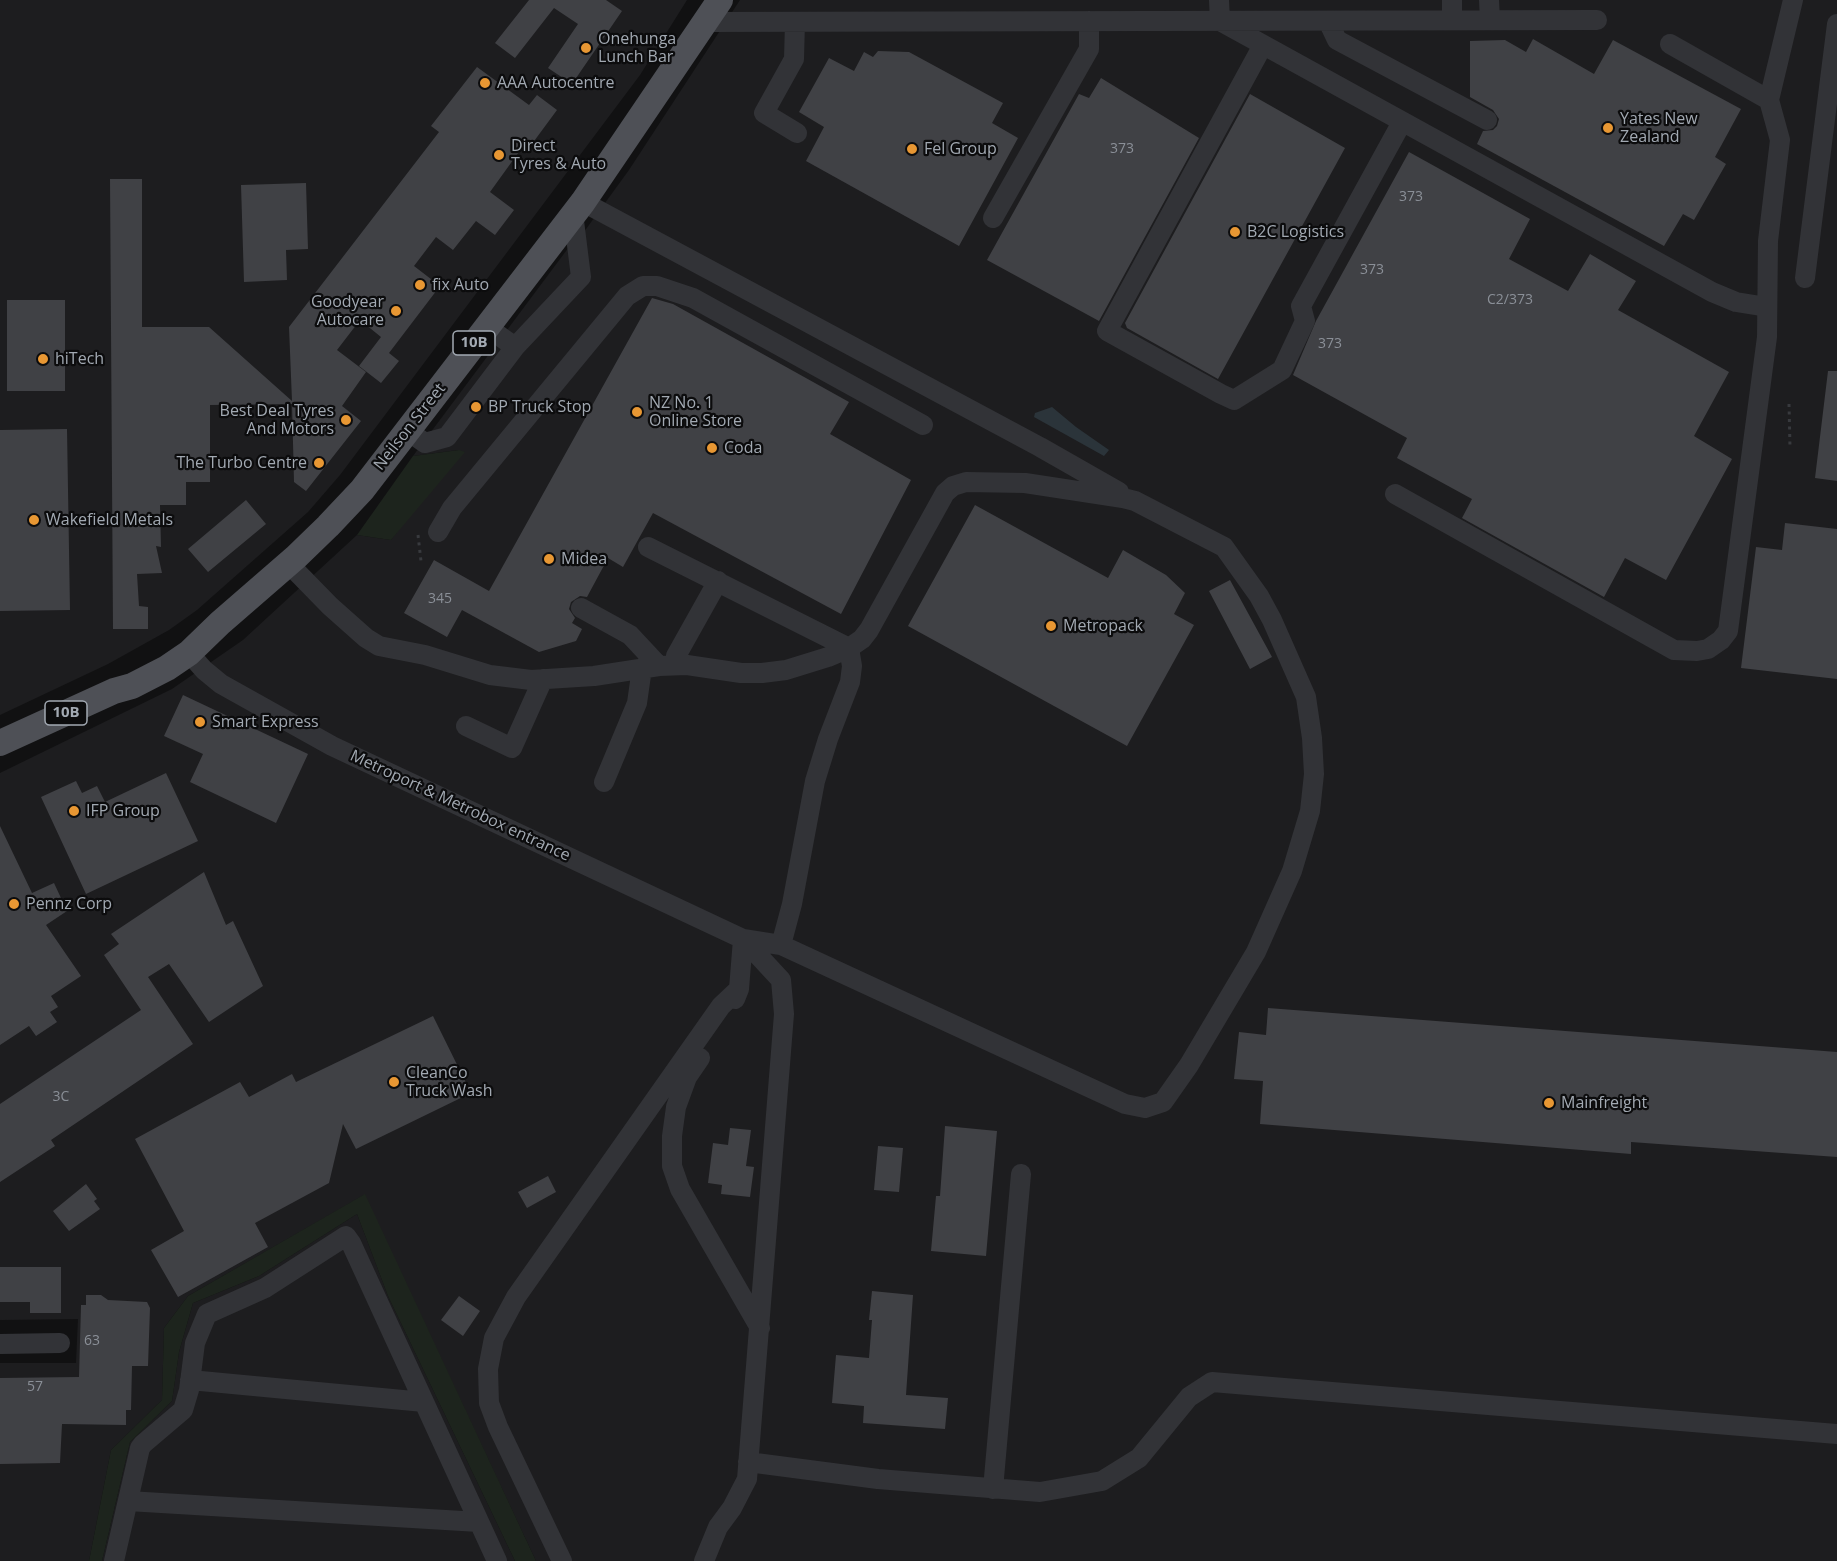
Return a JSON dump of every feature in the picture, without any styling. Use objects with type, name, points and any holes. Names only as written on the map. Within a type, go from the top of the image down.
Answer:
[{"type":"main road","name":"Neilson Street","points":[[0,743],[114,691],[132,686],[167,668],[189,653],[220,623],[289,564],[362,490],[578,208],[720,0]]},
{"type":"street","points":[[1219,0],[1220,21]]},
{"type":"street","points":[[1452,0],[1452,20]]},
{"type":"street","points":[[1489,0],[1490,20]]},
{"type":"street","points":[[1395,494],[1674,650],[1708,649],[1721,640],[1728,630],[1767,337],[1768,241],[1780,140],[1769,100],[1793,0]]},
{"type":"street","points":[[705,22],[1597,20]]},
{"type":"street","points":[[993,218],[1089,49],[1089,21]]},
{"type":"street","points":[[1220,21],[1712,292],[1736,302],[1767,308]]},
{"type":"street","points":[[1328,21],[1337,40],[1487,120]]},
{"type":"street","points":[[795,22],[794,59],[764,113],[797,133]]},
{"type":"street","points":[[1805,278],[1837,24]]},
{"type":"street","points":[[1670,44],[1769,100]]},
{"type":"street","points":[[1263,45],[1107,331],[1234,400],[1282,370],[1305,321],[1301,306],[1402,122]]},
{"type":"street","points":[[408,431],[425,443],[447,437],[515,347],[581,277],[578,208],[1040,447],[1227,550],[1259,596],[1306,697],[1314,774],[1310,811],[1292,871],[1256,952],[1189,1065],[1163,1102],[1144,1108],[1125,1104],[781,945],[743,939]]},
{"type":"street","points":[[438,531],[452,508],[627,296],[643,286],[657,286],[693,298],[923,425]]},
{"type":"street","points":[[487,327],[515,347]]},
{"type":"street","points":[[289,564],[330,606],[366,638],[380,646],[425,655],[490,675],[531,680],[594,676],[658,666],[687,665],[741,673],[762,673],[804,665],[849,648],[862,639],[945,493],[953,486],[966,482],[1026,483],[1107,494],[1140,504]]},
{"type":"street","points":[[648,547],[849,648]]},
{"type":"street","points":[[604,782],[638,703],[658,666],[676,656],[718,581]]},
{"type":"street","points":[[581,608],[630,635],[658,666]]},
{"type":"street","points":[[781,945],[790,912],[815,780],[850,682],[852,666],[849,648]]},
{"type":"street","name":"Metroport & Metrobox entrance","points":[[189,653],[221,684],[332,746],[743,939]]},
{"type":"street","points":[[466,726],[512,748],[543,679]]},
{"type":"street","points":[[743,939],[739,989],[732,1007],[687,1077],[676,1107],[672,1136],[672,1166],[680,1190],[760,1328]]},
{"type":"street","points":[[704,1561],[718,1527],[732,1508],[747,1479],[784,1014],[781,980],[743,939]]},
{"type":"street","points":[[562,1561],[498,1427],[489,1402],[488,1369],[494,1338],[505,1315],[523,1287],[721,1006],[739,989]]},
{"type":"street","points":[[993,1489],[1021,1174]]},
{"type":"street","points":[[114,1561],[140,1449],[183,1410],[195,1343],[207,1314],[271,1285],[346,1236],[349,1238],[496,1561]]},
{"type":"street","points":[[0,1344],[60,1343]]},
{"type":"street","points":[[190,1380],[424,1402]]},
{"type":"street","points":[[748,1462],[878,1479],[1040,1492],[1102,1481],[1139,1458],[1189,1397],[1212,1382],[1837,1434]]},
{"type":"street","points":[[128,1501],[479,1522]]},
{"type":"path","points":[[1789,404],[1790,447]]},
{"type":"path","points":[[418,535],[421,561]]},
{"type":"shaded area","points":[[0,0],[687,0],[640,75],[340,475],[308,512],[197,610],[169,630],[108,664],[0,715]]},
{"type":"shaded area","points":[[740,0],[1837,0],[1837,1561],[536,1561],[364,1195],[188,1296],[164,1328],[162,1400],[111,1450],[89,1561],[0,1561],[0,1363],[76,1363],[78,1319],[0,1320],[0,773],[172,689],[243,640],[357,535],[391,540],[459,450],[413,456],[629,170]]},
{"type":"shaded area","points":[[1052,407],[1109,450],[1104,456],[1034,417],[1035,413]]},
{"type":"shaded area","points":[[459,450],[465,452],[391,540],[357,535],[413,456]]},
{"type":"shaded area","points":[[365,1194],[536,1561],[515,1561],[388,1296],[357,1214],[259,1276],[193,1303],[179,1352],[172,1401],[130,1442],[102,1561],[89,1561],[111,1450],[162,1400],[164,1328],[188,1296]]},
{"type":"shaded area","points":[[357,1214],[388,1296],[515,1561],[102,1561],[130,1442],[172,1401],[179,1352],[193,1303],[259,1276]]},
{"type":"building","points":[[529,0],[606,0],[622,11],[572,84],[548,68],[578,24],[554,8],[515,58],[495,43]]},
{"type":"building","name":"Yates New Zealand","points":[[1533,39],[1594,74],[1613,40],[1741,109],[1715,157],[1726,164],[1694,220],[1683,214],[1664,246],[1477,144],[1483,131],[1493,130],[1499,119],[1493,110],[1470,97],[1470,41],[1505,40],[1526,52]]},
{"type":"building","name":"Fel Group","points":[[878,51],[909,52],[1003,103],[992,123],[1018,138],[959,246],[806,161],[824,127],[799,112],[829,58],[854,71],[864,52],[873,57]]},
{"type":"building","points":[[477,67],[529,105],[537,95],[557,110],[526,152],[521,149],[490,192],[514,210],[495,235],[476,221],[453,250],[436,237],[414,266],[440,286],[389,353],[399,361],[381,383],[359,366],[381,337],[360,320],[337,350],[366,372],[342,406],[361,421],[306,491],[294,482],[292,404],[210,405],[210,482],[186,482],[186,505],[160,505],[161,547],[156,546],[162,573],[137,574],[139,606],[148,607],[148,629],[113,629],[110,179],[142,179],[142,327],[209,327],[292,401],[289,327],[439,132],[431,126]]},
{"type":"building","points":[[1101,78],[1199,138],[1099,321],[987,260],[1079,94],[1089,98]]},
{"type":"building","name":"B2C Logistics","points":[[1250,94],[1345,148],[1218,379],[1127,328],[1125,323]]},
{"type":"building","points":[[1409,152],[1530,219],[1509,259],[1568,291],[1590,254],[1636,281],[1618,310],[1729,372],[1694,436],[1732,459],[1666,580],[1625,558],[1604,597],[1462,518],[1472,499],[1397,458],[1407,438],[1293,375],[1316,321]]},
{"type":"building","points":[[306,183],[308,249],[286,250],[287,280],[244,282],[241,185]]},
{"type":"building","name":"Coda","points":[[652,298],[673,304],[849,402],[830,434],[911,480],[841,614],[653,513],[623,567],[608,558],[587,597],[580,596],[571,602],[569,609],[575,618],[572,623],[582,629],[576,641],[539,652],[462,610],[447,637],[404,613],[434,560],[489,591]]},
{"type":"building","points":[[7,300],[65,300],[65,391],[7,391]]},
{"type":"building","points":[[1828,371],[1837,371],[1837,481],[1815,478]]},
{"type":"building","name":"Wakefield Metals","points":[[67,429],[70,610],[0,611],[0,430]]},
{"type":"building","points":[[246,500],[266,524],[208,572],[188,549]]},
{"type":"building","name":"Metropack","points":[[975,505],[1108,578],[1123,550],[1166,575],[1185,593],[1174,614],[1194,625],[1127,746],[908,626]]},
{"type":"building","points":[[1785,523],[1837,529],[1837,679],[1741,668],[1756,547],[1782,550]]},
{"type":"building","points":[[1230,580],[1272,657],[1250,669],[1209,591]]},
{"type":"building","points":[[183,695],[308,754],[276,823],[190,782],[203,754],[164,736]]},
{"type":"building","points":[[166,773],[198,841],[86,894],[41,797],[76,781],[82,793],[97,786],[105,802]]},
{"type":"building","points":[[0,826],[32,893],[54,883],[67,911],[46,925],[81,976],[51,996],[58,1007],[50,1012],[57,1022],[36,1036],[29,1026],[0,1045]]},
{"type":"building","points":[[204,872],[226,925],[233,921],[263,986],[209,1022],[169,964],[148,977],[193,1044],[51,1140],[55,1146],[0,1182],[0,1104],[141,1010],[104,955],[119,944],[111,934]]},
{"type":"building","name":"Mainfreight","points":[[1268,1008],[1837,1052],[1837,1157],[1631,1142],[1631,1154],[1260,1124],[1263,1081],[1234,1079],[1239,1032],[1266,1035]]},
{"type":"building","points":[[433,1016],[471,1093],[356,1149],[343,1124],[329,1183],[255,1223],[268,1247],[178,1297],[151,1250],[184,1231],[135,1139],[240,1082],[249,1097],[292,1074],[296,1082]]},
{"type":"building","points":[[945,1126],[997,1131],[986,1256],[931,1251],[936,1196],[940,1196]]},
{"type":"building","points":[[730,1128],[751,1130],[746,1166],[754,1167],[750,1197],[721,1194],[722,1185],[708,1183],[713,1143],[728,1145]]},
{"type":"building","points":[[878,1146],[903,1148],[899,1192],[874,1190]]},
{"type":"building","points":[[548,1176],[556,1192],[527,1208],[518,1192]]},
{"type":"building","points":[[86,1184],[97,1199],[94,1201],[100,1209],[69,1231],[53,1211]]},
{"type":"building","points":[[0,1267],[61,1267],[61,1313],[30,1313],[30,1302],[0,1302]]},
{"type":"building","points":[[872,1291],[913,1295],[906,1395],[948,1398],[945,1429],[863,1423],[864,1406],[832,1403],[836,1355],[869,1358]]},
{"type":"building","points":[[86,1295],[101,1295],[108,1300],[147,1302],[150,1308],[148,1366],[132,1366],[131,1410],[126,1410],[126,1425],[62,1424],[60,1463],[0,1464],[0,1378],[79,1377],[81,1305],[86,1305]]},
{"type":"building","points":[[459,1296],[480,1311],[463,1336],[441,1320]]},
{"type":"place","name":"Onehunga Lunch Bar","points":[[586,48]]},
{"type":"place","name":"AAA Autocentre","points":[[485,83]]},
{"type":"place","name":"Yates New Zealand","points":[[1608,128]]},
{"type":"place","name":"Fel Group","points":[[912,149]]},
{"type":"place","name":"Direct Tyres & Auto","points":[[499,155]]},
{"type":"place","name":"B2C Logistics","points":[[1235,232]]},
{"type":"place","name":"fix Auto","points":[[420,285]]},
{"type":"place","name":"Goodyear Autocare","points":[[396,311]]},
{"type":"place","name":"hiTech","points":[[43,359]]},
{"type":"place","name":"BP Truck Stop","points":[[476,407]]},
{"type":"place","name":"NZ No. 1 Online Store","points":[[637,412]]},
{"type":"place","name":"Best Deal Tyres And Motors","points":[[346,420]]},
{"type":"place","name":"Coda","points":[[712,448]]},
{"type":"place","name":"The Turbo Centre","points":[[319,463]]},
{"type":"place","name":"Wakefield Metals","points":[[34,520]]},
{"type":"place","name":"Midea","points":[[549,559]]},
{"type":"place","name":"Metropack","points":[[1051,626]]},
{"type":"place","name":"Smart Express","points":[[200,722]]},
{"type":"place","name":"IFP Group","points":[[74,811]]},
{"type":"place","name":"Pennz Corp","points":[[14,904]]},
{"type":"place","name":"CleanCo Truck Wash","points":[[394,1082]]},
{"type":"place","name":"Mainfreight","points":[[1549,1103]]}]
